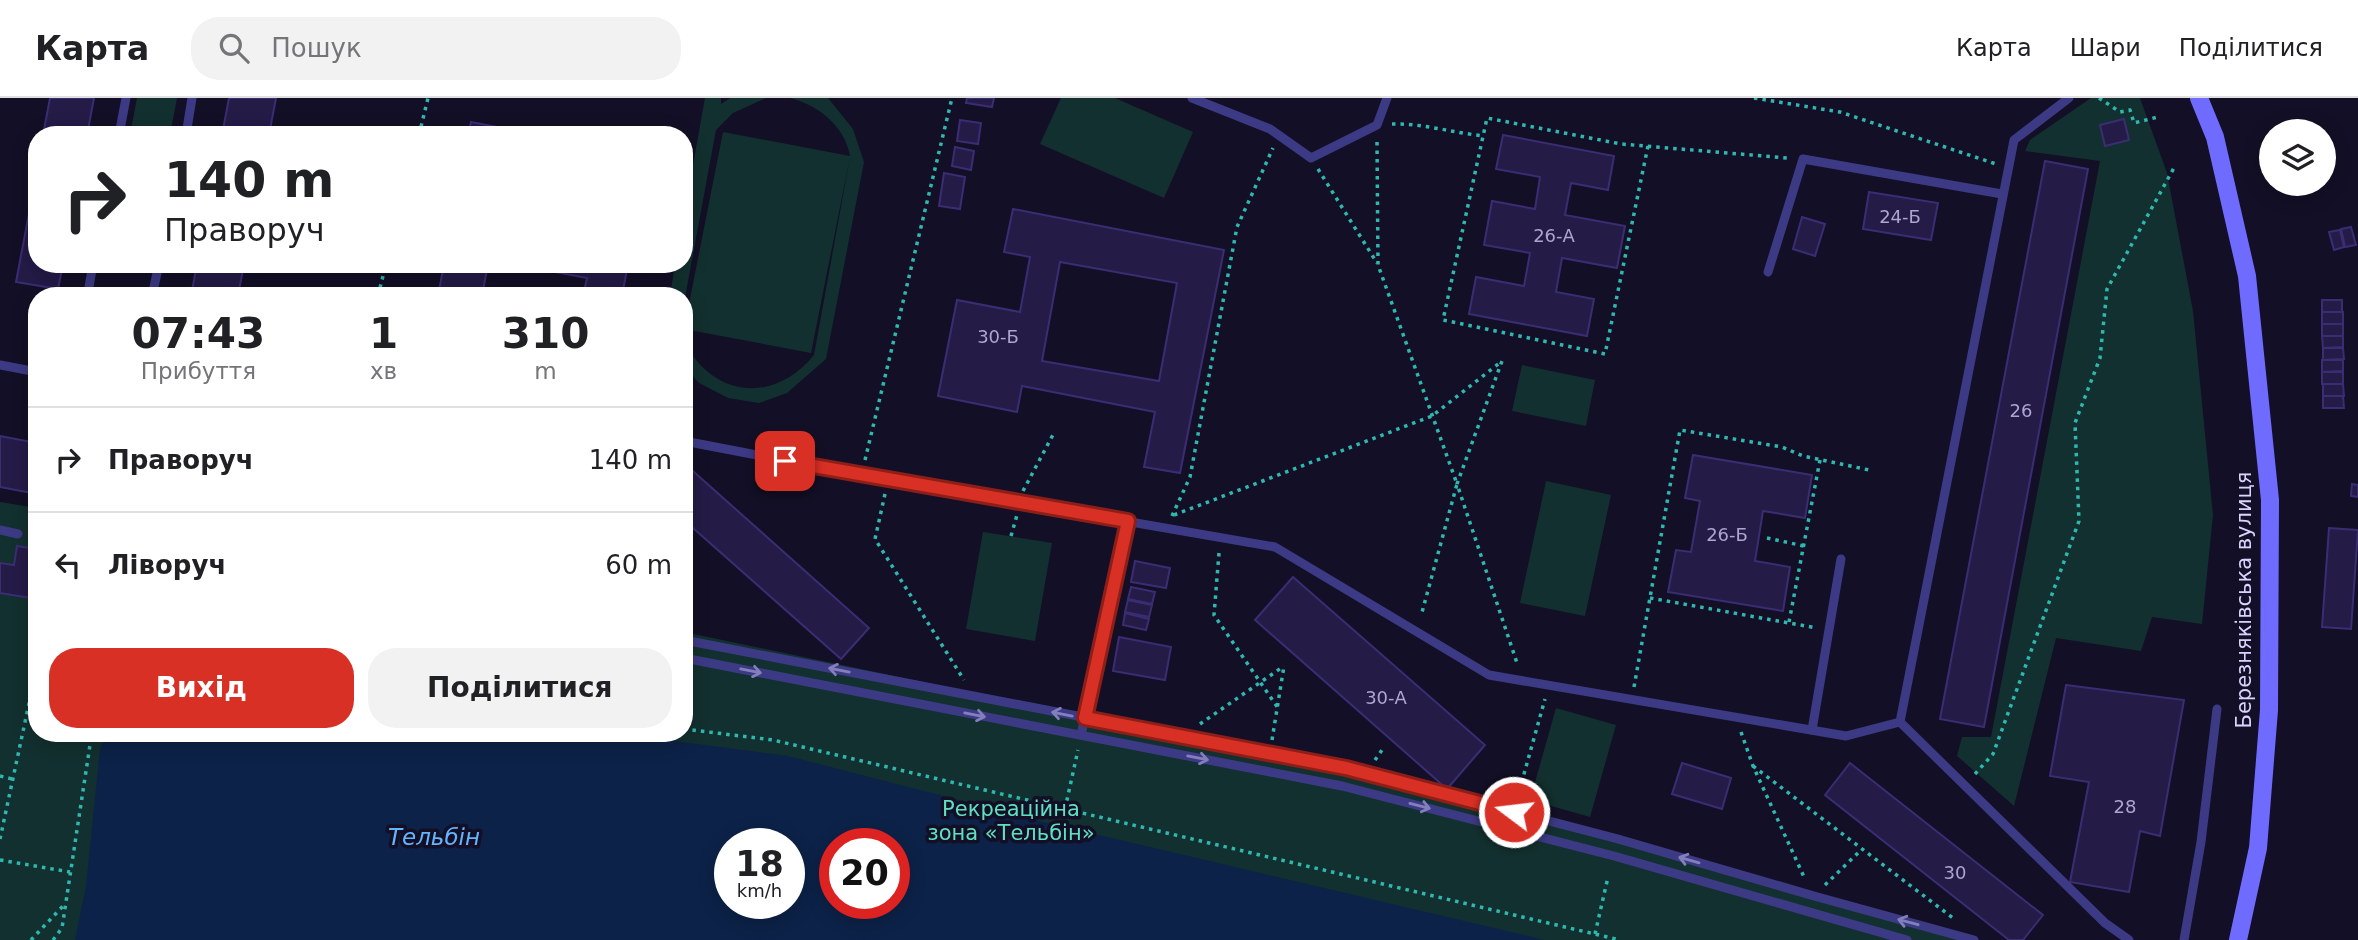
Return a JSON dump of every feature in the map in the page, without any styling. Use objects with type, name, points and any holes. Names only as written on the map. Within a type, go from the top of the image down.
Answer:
[{"type":"street","name":"Березняківська вулиця","points":[[2199,98],[2215,137],[2247,276],[2270,500],[2269,710],[2258,848],[2238,940]]},
{"type":"lane","points":[[121,126],[126,98]]},
{"type":"lane","points":[[187,126],[192,98]]},
{"type":"lane","points":[[1192,98],[1270,129],[1311,158],[1377,125],[1387,98]]},
{"type":"lane","points":[[1900,722],[2014,140],[2069,98]]},
{"type":"lane","points":[[1768,272],[1803,159],[2002,194]]},
{"type":"lane","points":[[89,287],[91,273]]},
{"type":"lane","points":[[0,365],[28,370]]},
{"type":"lane","points":[[693,443],[888,480],[1275,547],[1489,675],[1846,736],[1900,722]]},
{"type":"lane","points":[[1082,736],[1128,521]]},
{"type":"lane","points":[[0,530],[18,534]]},
{"type":"lane","points":[[1812,730],[1841,559]]},
{"type":"lane","points":[[693,642],[1346,768],[1618,839],[1974,940]]},
{"type":"lane","points":[[693,660],[1342,786],[1614,856],[1907,940]]},
{"type":"lane","points":[[2184,940],[2201,842],[2217,709]]},
{"type":"lane","points":[[1900,722],[2105,923],[2129,940]]},
{"type":"path","points":[[421,126],[428,98]]},
{"type":"path","points":[[861,474],[952,98]]},
{"type":"path","points":[[1754,98],[1840,113],[2008,168]]},
{"type":"path","points":[[2099,98],[2120,112],[2130,110],[2134,123],[2158,117]]},
{"type":"path","points":[[1648,146],[1605,354],[1443,320],[1487,118],[1621,145],[1648,146],[1803,159]]},
{"type":"path","points":[[1377,265],[1377,125],[1407,124],[1484,136]]},
{"type":"path","points":[[1170,528],[1172,515],[1190,477],[1237,227],[1278,135]]},
{"type":"path","points":[[1311,158],[1377,265],[1457,484],[1523,681]]},
{"type":"path","points":[[1965,785],[1993,754],[2079,521],[2076,423],[2100,358],[2107,289],[2175,166]]},
{"type":"path","points":[[1172,515],[1432,416],[1503,361],[1457,484],[1417,632]]},
{"type":"path","points":[[1631,699],[1680,430],[1782,447],[1803,456],[1869,470]]},
{"type":"path","points":[[1011,536],[1023,490],[1055,431]]},
{"type":"path","points":[[1789,623],[1820,460]]},
{"type":"path","points":[[888,480],[875,539],[974,697]]},
{"type":"path","points":[[1220,537],[1214,615],[1278,708]]},
{"type":"path","points":[[1767,538],[1804,546]]},
{"type":"path","points":[[1650,597],[1829,630]]},
{"type":"path","points":[[1181,737],[1284,666],[1269,754]]},
{"type":"path","points":[[1514,812],[1549,685]]},
{"type":"path","points":[[0,839],[28,707]]},
{"type":"path","points":[[1735,717],[1753,766],[1814,896],[1861,850]]},
{"type":"path","points":[[693,730],[773,740],[1620,940]]},
{"type":"path","points":[[53,940],[62,928],[91,742]]},
{"type":"path","points":[[1065,809],[1078,751]]},
{"type":"path","points":[[1753,766],[1861,850],[1953,916],[1948,933]]},
{"type":"path","points":[[0,776],[12,779]]},
{"type":"path","points":[[0,860],[70,872]]},
{"type":"path","points":[[1595,934],[1608,877]]},
{"type":"path","points":[[31,940],[65,904]]},
{"type":"green space","points":[[137,98],[177,98],[172,126],[132,126]]},
{"type":"green space","points":[[705,98],[721,98],[721,104],[730,98],[766,98],[733,113],[716,130],[693,254],[693,165]]},
{"type":"green space","points":[[790,98],[828,98],[853,129],[864,162],[826,359],[787,393],[759,403],[728,398],[699,383],[693,377],[693,355],[711,375],[728,384],[745,388],[781,382],[798,371],[814,355],[850,157],[811,353],[693,331],[692,287],[723,132],[850,156],[842,135],[829,118]]},
{"type":"green space","points":[[1061,98],[1115,98],[1193,132],[1164,198],[1040,144]]},
{"type":"green space","points":[[2091,98],[2140,98],[2167,173],[2193,311],[2213,515],[2202,624],[2152,617],[2141,651],[2056,638],[2014,806],[1957,756],[1962,737],[1991,737],[2100,161],[2025,151],[2030,140]]},
{"type":"green space","points":[[674,273],[690,273],[687,287],[671,287]]},
{"type":"green space","points":[[1522,365],[1595,380],[1586,426],[1512,411]]},
{"type":"green space","points":[[1546,481],[1611,495],[1585,616],[1520,603]]},
{"type":"green space","name":"Рекреаційна зона «Тельбін»","points":[[0,502],[28,507],[28,742],[693,742],[693,634],[1359,773],[1509,812],[1959,940],[0,940]]},
{"type":"green space","points":[[983,532],[1052,543],[1035,641],[966,629]]},
{"type":"green space","points":[[1556,708],[1616,725],[1590,817],[1530,800]]},
{"type":"water","name":"Тельбін","points":[[103,742],[681,742],[788,756],[1044,822],[1545,940],[75,940],[86,886],[100,749]]},
{"type":"building","points":[[50,98],[94,98],[89,126],[45,126]]},
{"type":"building","points":[[229,98],[276,98],[271,126],[224,126]]},
{"type":"building","points":[[967,98],[994,98],[992,107],[966,103]]},
{"type":"building","points":[[2124,119],[2129,140],[2105,146],[2100,125]]},
{"type":"building","points":[[960,120],[981,123],[978,144],[957,141]]},
{"type":"building","points":[[471,122],[492,126],[470,126]]},
{"type":"building","points":[[1503,135],[1614,156],[1608,190],[1571,183],[1565,215],[1625,226],[1617,268],[1562,258],[1556,292],[1594,299],[1587,336],[1469,314],[1476,277],[1524,286],[1530,253],[1484,245],[1492,201],[1535,209],[1540,177],[1496,169]]},
{"type":"building","points":[[955,147],[974,151],[971,170],[952,166]]},
{"type":"building","points":[[2045,161],[2088,169],[1984,727],[1940,719]]},
{"type":"building","points":[[944,173],[965,177],[960,209],[939,206]]},
{"type":"building","points":[[1869,192],[1938,203],[1931,240],[1863,229]]},
{"type":"building","points":[[1013,209],[1224,250],[1180,473],[1144,467],[1155,412],[1022,386],[1017,412],[938,396],[957,300],[1020,312],[1030,257],[1004,252]],"holes":[[[1060,262],[1177,283],[1159,381],[1042,361]]]},
{"type":"building","points":[[1802,217],[1825,224],[1815,256],[1793,249]]},
{"type":"building","points":[[28,219],[28,273],[61,273],[58,287],[16,282]]},
{"type":"building","points":[[2351,227],[2356,245],[2345,247],[2341,229]]},
{"type":"building","points":[[2340,230],[2344,247],[2334,250],[2329,232]]},
{"type":"building","points":[[195,273],[242,273],[240,287],[193,287]]},
{"type":"building","points":[[442,273],[486,273],[484,287],[440,287]]},
{"type":"building","points":[[561,273],[626,273],[624,287],[585,287],[587,278]]},
{"type":"building","points":[[2322,300],[2342,300],[2342,312],[2322,312]]},
{"type":"building","points":[[2322,312],[2343,312],[2343,324],[2322,324]]},
{"type":"building","points":[[2322,324],[2343,324],[2343,336],[2322,336]]},
{"type":"building","points":[[2322,336],[2343,336],[2343,347],[2323,348]]},
{"type":"building","points":[[2323,348],[2343,348],[2344,359],[2323,360]]},
{"type":"building","points":[[2322,360],[2343,360],[2343,371],[2322,372]]},
{"type":"building","points":[[2322,372],[2343,372],[2343,384],[2322,384]]},
{"type":"building","points":[[2323,384],[2343,384],[2344,396],[2323,396]]},
{"type":"building","points":[[2323,396],[2343,396],[2344,408],[2323,408]]},
{"type":"building","points":[[0,436],[28,441],[28,492],[0,487]]},
{"type":"building","points":[[1693,455],[1812,475],[1805,518],[1763,511],[1755,561],[1790,567],[1783,611],[1668,592],[1676,550],[1691,552],[1700,501],[1685,498]]},
{"type":"building","points":[[693,471],[869,628],[841,659],[693,528]]},
{"type":"building","points":[[2352,484],[2358,485],[2358,497],[2351,496]]},
{"type":"building","points":[[2329,528],[2358,530],[2351,629],[2322,627]]},
{"type":"building","points":[[17,546],[28,548],[28,598],[0,593],[0,563],[14,565]]},
{"type":"building","points":[[1135,561],[1170,568],[1166,588],[1131,582]]},
{"type":"building","points":[[1293,577],[1485,745],[1447,789],[1255,620]]},
{"type":"building","points":[[1131,587],[1155,592],[1152,604],[1128,599]]},
{"type":"building","points":[[1128,600],[1152,605],[1149,617],[1125,612]]},
{"type":"building","points":[[1125,613],[1149,619],[1146,630],[1123,625]]},
{"type":"building","points":[[1119,637],[1171,647],[1165,680],[1113,671]]},
{"type":"building","points":[[2066,685],[2184,700],[2160,836],[2140,831],[2129,892],[2070,882],[2089,782],[2050,776]]},
{"type":"building","points":[[1682,763],[1731,778],[1722,809],[1672,794]]},
{"type":"building","points":[[1850,763],[2043,915],[2023,940],[2009,940],[1825,795]]},
{"type":"route","points":[[785,461],[1128,521],[1085,718],[1346,768],[1514,812]]}]
